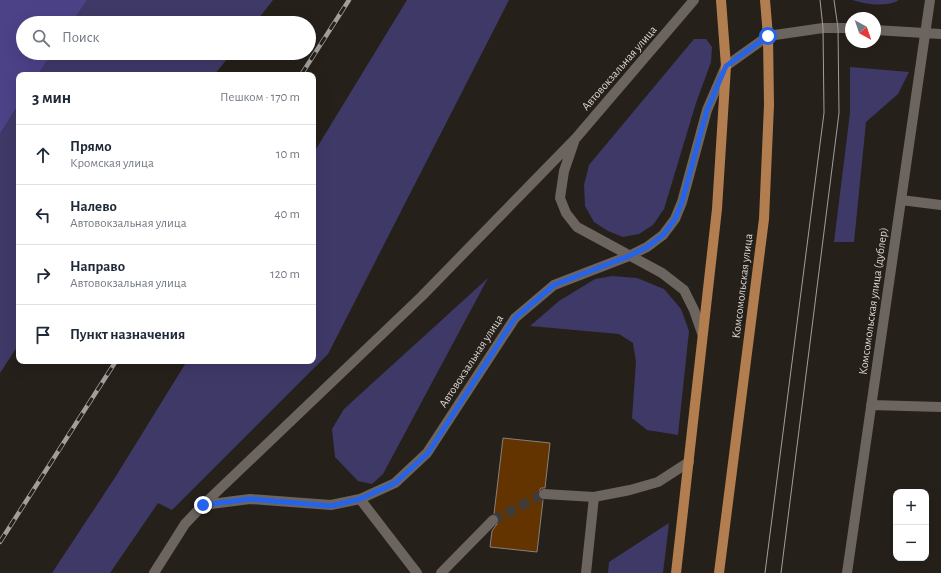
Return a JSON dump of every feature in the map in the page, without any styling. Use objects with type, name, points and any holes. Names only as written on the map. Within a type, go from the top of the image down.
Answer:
[{"type":"main road","points":[[676,573],[717,209],[726,66],[721,0]]},
{"type":"main road","name":"Комсомольская улица","points":[[719,573],[764,219],[769,105],[768,36],[765,0]]},
{"type":"street","name":"Автовокзальная улица","points":[[154,573],[186,524],[203,505],[422,296],[576,138],[694,0]]},
{"type":"street","name":"Комсомольская улица (дублер)","points":[[847,573],[930,0]]},
{"type":"street","points":[[726,66],[768,36],[824,28],[845,28]]},
{"type":"street","points":[[881,30],[941,34]]},
{"type":"street","name":"Автовокзальная улица","points":[[203,505],[250,499],[331,506],[360,499],[395,483],[428,453],[515,318],[554,285],[629,256],[647,247],[663,235],[675,219],[682,202],[707,110],[726,66]]},
{"type":"street","points":[[576,138],[564,171],[560,198],[566,214],[577,227],[662,273],[684,290],[694,310],[702,333]]},
{"type":"street","points":[[901,200],[941,205]]},
{"type":"street","points":[[871,405],[941,407]]},
{"type":"street","points":[[544,494],[594,497],[630,490],[658,482],[689,462]]},
{"type":"street","points":[[586,573],[594,497]]},
{"type":"street","points":[[360,499],[417,573]]},
{"type":"street","points":[[441,573],[493,520]]},
{"type":"shaded area","points":[[0,0],[87,0],[77,16],[16,16],[16,60],[48,60],[40,72],[16,72],[16,109],[0,134]]},
{"type":"shaded area","points":[[87,0],[273,0],[260,16],[77,16]]},
{"type":"shaded area","points":[[407,0],[509,0],[328,354],[172,510],[158,503],[110,573],[52,573],[116,476],[185,364],[316,364],[316,149]]},
{"type":"shaded area","points":[[852,0],[899,0],[882,5]]},
{"type":"shaded area","points":[[694,39],[706,39],[712,47],[711,62],[696,103],[664,209],[653,225],[639,234],[623,237],[608,231],[594,222],[585,206],[584,185],[589,165]]},
{"type":"shaded area","points":[[48,60],[226,60],[216,72],[40,72]]},
{"type":"shaded area","points":[[850,67],[909,72],[898,94],[866,122],[854,242],[834,242],[850,113]]},
{"type":"shaded area","points":[[16,109],[16,349],[0,373],[0,134]]},
{"type":"shaded area","points":[[612,276],[637,278],[664,289],[681,309],[689,331],[678,435],[647,430],[632,418],[636,362],[633,343],[619,334],[530,326],[559,301],[595,279]]},
{"type":"shaded area","points":[[488,278],[383,474],[372,484],[358,481],[335,457],[332,429],[344,409]]},
{"type":"shaded area","points":[[669,523],[663,573],[608,573],[609,562]]},
{"type":"building","points":[[503,438],[550,443],[545,488],[541,488],[538,493],[538,497],[543,500],[537,552],[490,547],[492,531],[499,521],[498,516],[494,514]]},
{"type":"tunnel","points":[[493,520],[544,494]]},
{"type":"tram line","points":[[765,573],[824,113],[823,28],[820,0]]},
{"type":"tram line","points":[[781,573],[839,113],[838,28],[834,0]]},
{"type":"railway","points":[[316,52],[349,0]]},
{"type":"railway","points":[[303,72],[311,60]]},
{"type":"railway","points":[[0,542],[114,364]]},
{"type":"route","points":[[203,505],[250,499],[331,506],[360,499],[395,483],[428,453],[515,318],[554,285],[629,256],[647,247],[663,235],[675,219],[682,202],[707,110],[726,66],[768,36]]}]
